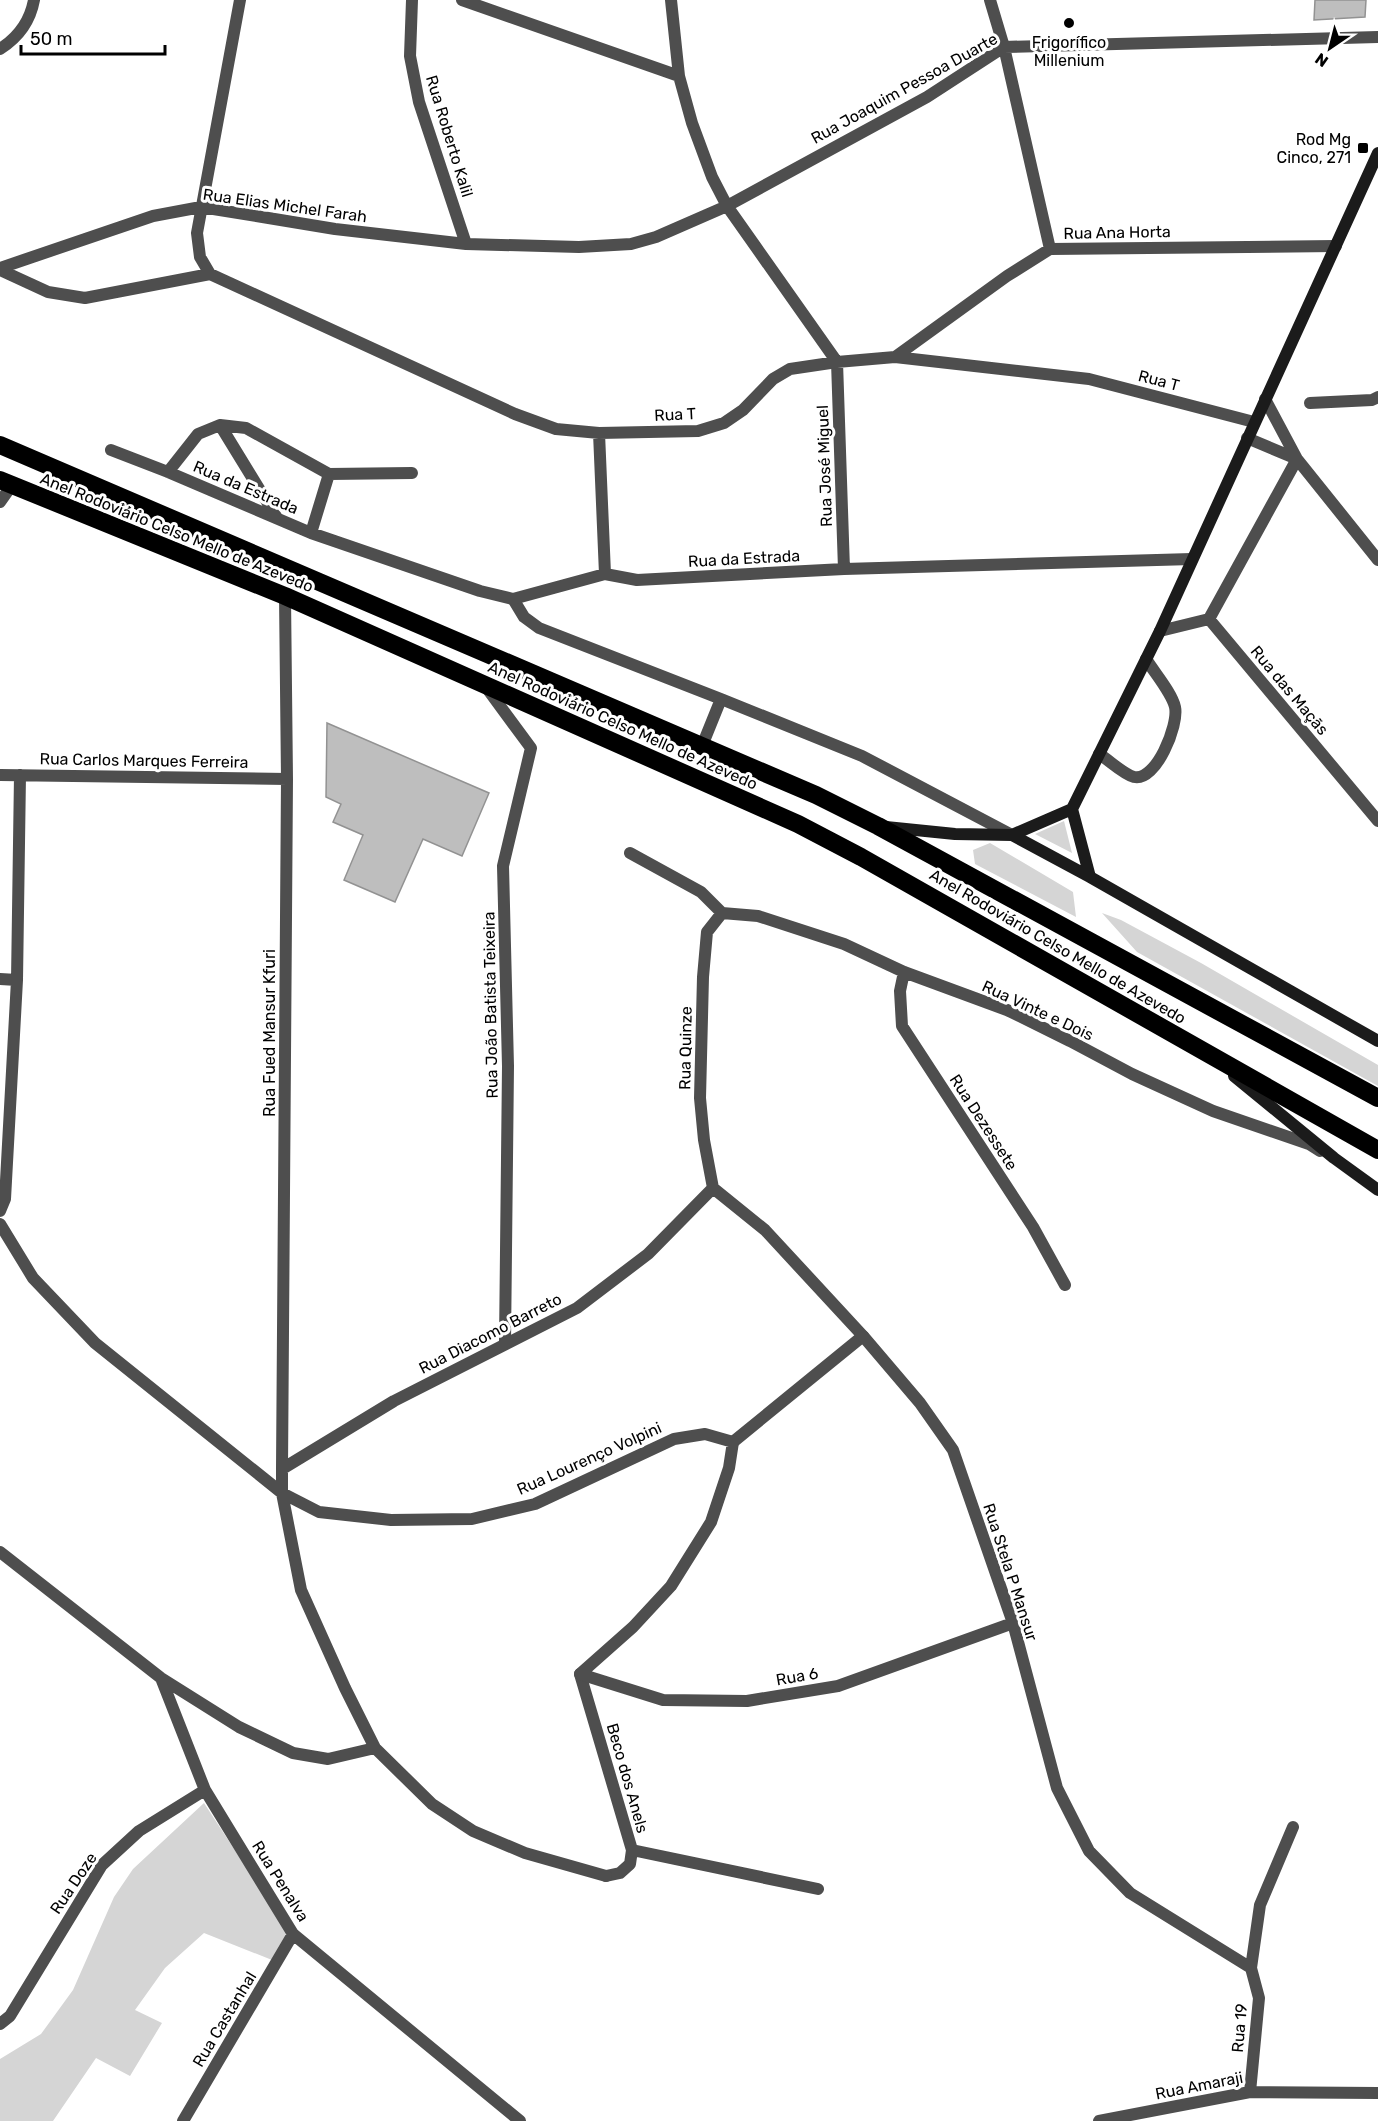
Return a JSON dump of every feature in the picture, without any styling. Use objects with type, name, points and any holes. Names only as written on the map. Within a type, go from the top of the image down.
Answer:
[{"type":"highway","name":"Anel Rodoviário Celso Mello de Azevedo","points":[[0,445],[816,795],[878,826],[1378,1098]]},
{"type":"highway","name":"Anel Rodoviário Celso Mello de Azevedo","points":[[6,482],[285,596],[787,819],[861,856],[1378,1150]]},
{"type":"main road","points":[[1012,835],[1072,809],[1160,632],[1378,153]]},
{"type":"main road","points":[[1072,809],[1090,877]]},
{"type":"main road","name":"Anel Rodoviário Celso Mello de Azevedo","points":[[878,826],[955,834],[1012,835],[1378,1041]]},
{"type":"main road","name":"Anel Rodoviário Celso Mello de Azevedo","points":[[1208,1054],[1334,1158],[1378,1190]]},
{"type":"street","points":[[0,49],[10,43],[24,28],[34,0]]},
{"type":"street","points":[[0,269],[48,292],[85,298],[210,274],[200,257],[197,233],[240,0]]},
{"type":"street","name":"Rua Roberto Kalil","points":[[412,0],[410,56],[419,102],[466,244]]},
{"type":"street","points":[[462,0],[679,76]]},
{"type":"street","points":[[990,0],[1004,48],[1050,249]]},
{"type":"street","points":[[674,1],[679,76],[692,123],[708,166],[727,206],[837,362]]},
{"type":"street","name":"Rua Joaquim Pessoa Duarte","points":[[466,244],[579,247],[631,244],[656,237],[727,206],[927,97],[1004,48],[1378,36]]},
{"type":"street","name":"Rua Elias Michel Farah","points":[[0,269],[153,216],[201,207],[335,230],[466,244]]},
{"type":"street","name":"Rua Ana Horta","points":[[895,357],[1007,276],[1050,249],[1336,246]]},
{"type":"street","name":"Rua T","points":[[210,274],[515,414],[556,429],[599,433],[698,431],[724,423],[743,410],[773,379],[790,369],[895,357],[1089,379],[1254,422]]},
{"type":"street","name":"Rua José Miguel","points":[[837,362],[844,569]]},
{"type":"street","points":[[1310,403],[1372,400],[1378,397]]},
{"type":"street","points":[[1265,399],[1297,459],[1378,560]]},
{"type":"street","points":[[220,425],[246,428],[329,474],[412,473]]},
{"type":"street","points":[[220,425],[277,518]]},
{"type":"street","name":"Rua da Estrada","points":[[168,472],[198,434],[220,425]]},
{"type":"street","points":[[599,433],[605,574]]},
{"type":"street","points":[[1247,438],[1297,459]]},
{"type":"street","name":"Rua da Estrada","points":[[111,450],[311,532],[480,591],[513,599],[605,574],[637,580],[844,569],[1192,560]]},
{"type":"street","points":[[1160,632],[1209,619],[1297,459]]},
{"type":"street","name":"Rua da Estrada","points":[[311,532],[329,474]]},
{"type":"street","points":[[0,502],[6,482]]},
{"type":"street","name":"Rua Fued Mansur Kfuri","points":[[282,1469],[287,779],[285,596]]},
{"type":"street","points":[[513,599],[524,617],[539,628],[862,756],[1012,835]]},
{"type":"street","name":"Rua das Maçãs","points":[[1209,619],[1378,821]]},
{"type":"street","points":[[1099,754],[1133,777],[1142,777],[1150,772],[1170,740],[1177,717],[1174,704],[1146,659]]},
{"type":"street","name":"Rua João Batista Teixeira","points":[[484,684],[531,748],[503,866],[508,1066],[505,1343]]},
{"type":"street","points":[[702,746],[721,699]]},
{"type":"street","name":"Rua Carlos Marques Ferreira","points":[[0,775],[287,779]]},
{"type":"street","points":[[2,1203],[17,980],[20,775]]},
{"type":"street","points":[[630,853],[701,892],[722,913]]},
{"type":"street","name":"Rua Vinte e Dois","points":[[722,913],[758,916],[844,944],[904,972],[1007,1011],[1192,1102],[1309,1144],[1334,1158]]},
{"type":"street","name":"Rua Quinze","points":[[712,1188],[700,1098],[702,976],[707,932],[722,913]]},
{"type":"street","name":"Rua Dezessete","points":[[904,972],[900,991],[902,1026],[1033,1227],[1065,1285]]},
{"type":"street","points":[[0,979],[17,980]]},
{"type":"street","name":"Rua Diacomo Barreto","points":[[282,1469],[394,1401],[577,1308],[648,1254],[712,1188]]},
{"type":"street","name":"Rua Stela P Mansur","points":[[712,1188],[765,1230],[863,1336],[920,1403],[953,1450],[1012,1623],[1057,1788],[1089,1851],[1130,1893],[1251,1968]]},
{"type":"street","name":"Rua Lourenço Volpini","points":[[0,1224],[33,1278],[95,1343],[282,1493],[319,1512],[391,1520],[472,1519],[535,1504],[674,1439],[705,1434],[734,1442]]},
{"type":"street","points":[[580,1674],[633,1627],[671,1586],[711,1522],[729,1468],[734,1442],[863,1336]]},
{"type":"street","points":[[0,1552],[161,1678],[239,1727],[293,1753],[328,1758],[375,1748],[301,1590],[282,1493],[282,1469]]},
{"type":"street","name":"Rua 6","points":[[580,1674],[663,1700],[747,1701],[838,1686],[1012,1623]]},
{"type":"street","name":"Beco dos Anels","points":[[375,1748],[432,1804],[473,1831],[525,1853],[606,1876],[620,1873],[630,1864],[632,1850],[580,1674]]},
{"type":"street","name":"Rua Penalva","points":[[161,1678],[205,1790],[293,1934],[520,2121]]},
{"type":"street","name":"Rua Doze","points":[[0,2024],[10,2016],[102,1865],[139,1831],[205,1790]]},
{"type":"street","points":[[1251,1968],[1260,1905],[1293,1827]]},
{"type":"street","points":[[632,1850],[818,1889]]},
{"type":"street","name":"Rua Castanhal","points":[[183,2121],[293,1934]]},
{"type":"street","name":"Rua 19","points":[[1250,2092],[1259,1998],[1251,1968]]},
{"type":"street","name":"Rua Amaraji","points":[[1099,2121],[1250,2092],[1378,2093]]},
{"type":"shaded area","points":[[1064,821],[1072,853],[1035,834]]},
{"type":"shaded area","points":[[990,843],[1073,892],[1076,917],[975,864],[973,850]]},
{"type":"shaded area","points":[[1102,913],[1121,920],[1201,963],[1378,1065],[1378,1086],[1137,952]]},
{"type":"shaded area","points":[[204,1803],[289,1933],[272,1960],[204,1933],[165,1968],[135,2010],[162,2023],[130,2076],[96,2058],[53,2121],[0,2121],[0,2059],[41,2034],[73,1990],[114,1897],[133,1869]]},
{"type":"building","points":[[1315,0],[1366,0],[1365,17],[1314,20]]},
{"type":"building","points":[[327,723],[489,793],[462,856],[423,839],[395,902],[344,880],[363,835],[333,822],[341,804],[326,797]]},
{"type":"place","name":"Frigorífico Millenium","points":[[1069,23]]},
{"type":"place","name":"Rod Mg Cinco, 271","points":[[1363,148]]}]
